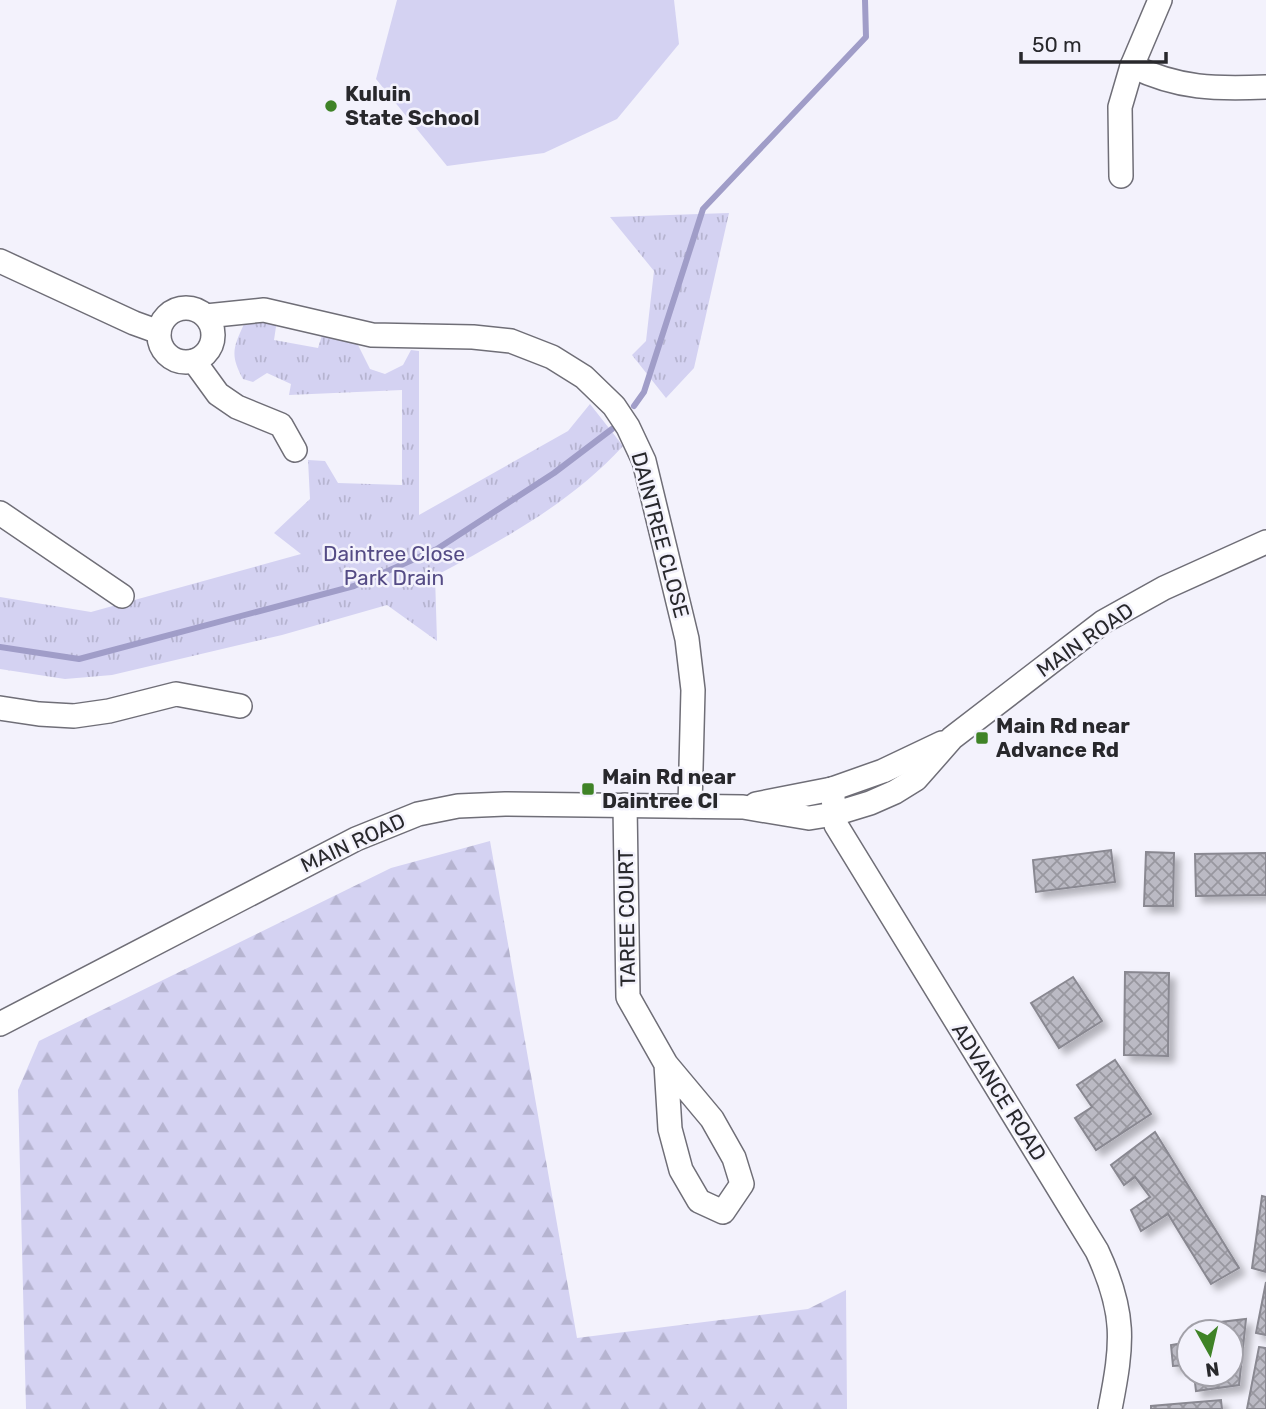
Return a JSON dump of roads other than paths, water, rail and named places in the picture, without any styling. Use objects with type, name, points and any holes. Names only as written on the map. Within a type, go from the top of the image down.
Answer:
[{"type":"street","points":[[1121,176],[1120,107],[1132,66],[1160,0]]},
{"type":"street","points":[[1132,66],[1151,75],[1191,86],[1213,89],[1266,87]]},
{"type":"street","points":[[0,261],[134,323],[159,331]]},
{"type":"street","points":[[182,308],[191,308],[206,316],[213,332],[212,342],[209,350],[194,361],[185,362],[168,356],[159,341],[159,331],[166,316],[182,308]]},
{"type":"street","name":"DAINTREE CLOSE","points":[[206,316],[264,310],[372,335],[411,338],[473,337],[511,341],[563,363],[584,377],[614,406],[628,427],[643,461],[687,639],[693,690],[690,806]]},
{"type":"street","points":[[194,361],[218,394],[237,407],[281,425],[295,450]]},
{"type":"street","points":[[0,513],[122,596]]},
{"type":"street","name":"MAIN ROAD","points":[[0,1024],[356,839],[418,814],[458,806],[625,805],[743,807],[808,818],[834,814],[870,803],[916,779],[952,738],[1103,622],[1164,588],[1266,542]]},
{"type":"street","points":[[0,708],[74,716],[109,711],[176,694],[240,706]]},
{"type":"street","name":"MAIN ROAD","points":[[743,807],[832,789],[883,771],[952,738]]},
{"type":"street","name":"ADVANCE ROAD","points":[[832,789],[836,825],[1097,1251],[1112,1282],[1121,1340],[1110,1409]]},
{"type":"street","name":"TAREE COURT","points":[[625,805],[628,997],[666,1064],[712,1119],[734,1158],[742,1184],[723,1212],[699,1200],[681,1170],[670,1129],[666,1064]]},
{"type":"waterway","name":"Daintree Close Park Drain","points":[[634,406],[644,392],[703,209],[866,37],[865,0]]},
{"type":"waterway","name":"Daintree Close Park Drain","points":[[0,647],[79,659],[354,586],[437,549],[554,473],[612,429]]},
{"type":"place","name":"Kuluin State School","points":[[331,106]]},
{"type":"place","name":"Main Rd near Advance Rd","points":[[982,738]]},
{"type":"place","name":"Main Rd near Daintree Cl","points":[[588,789]]}]
